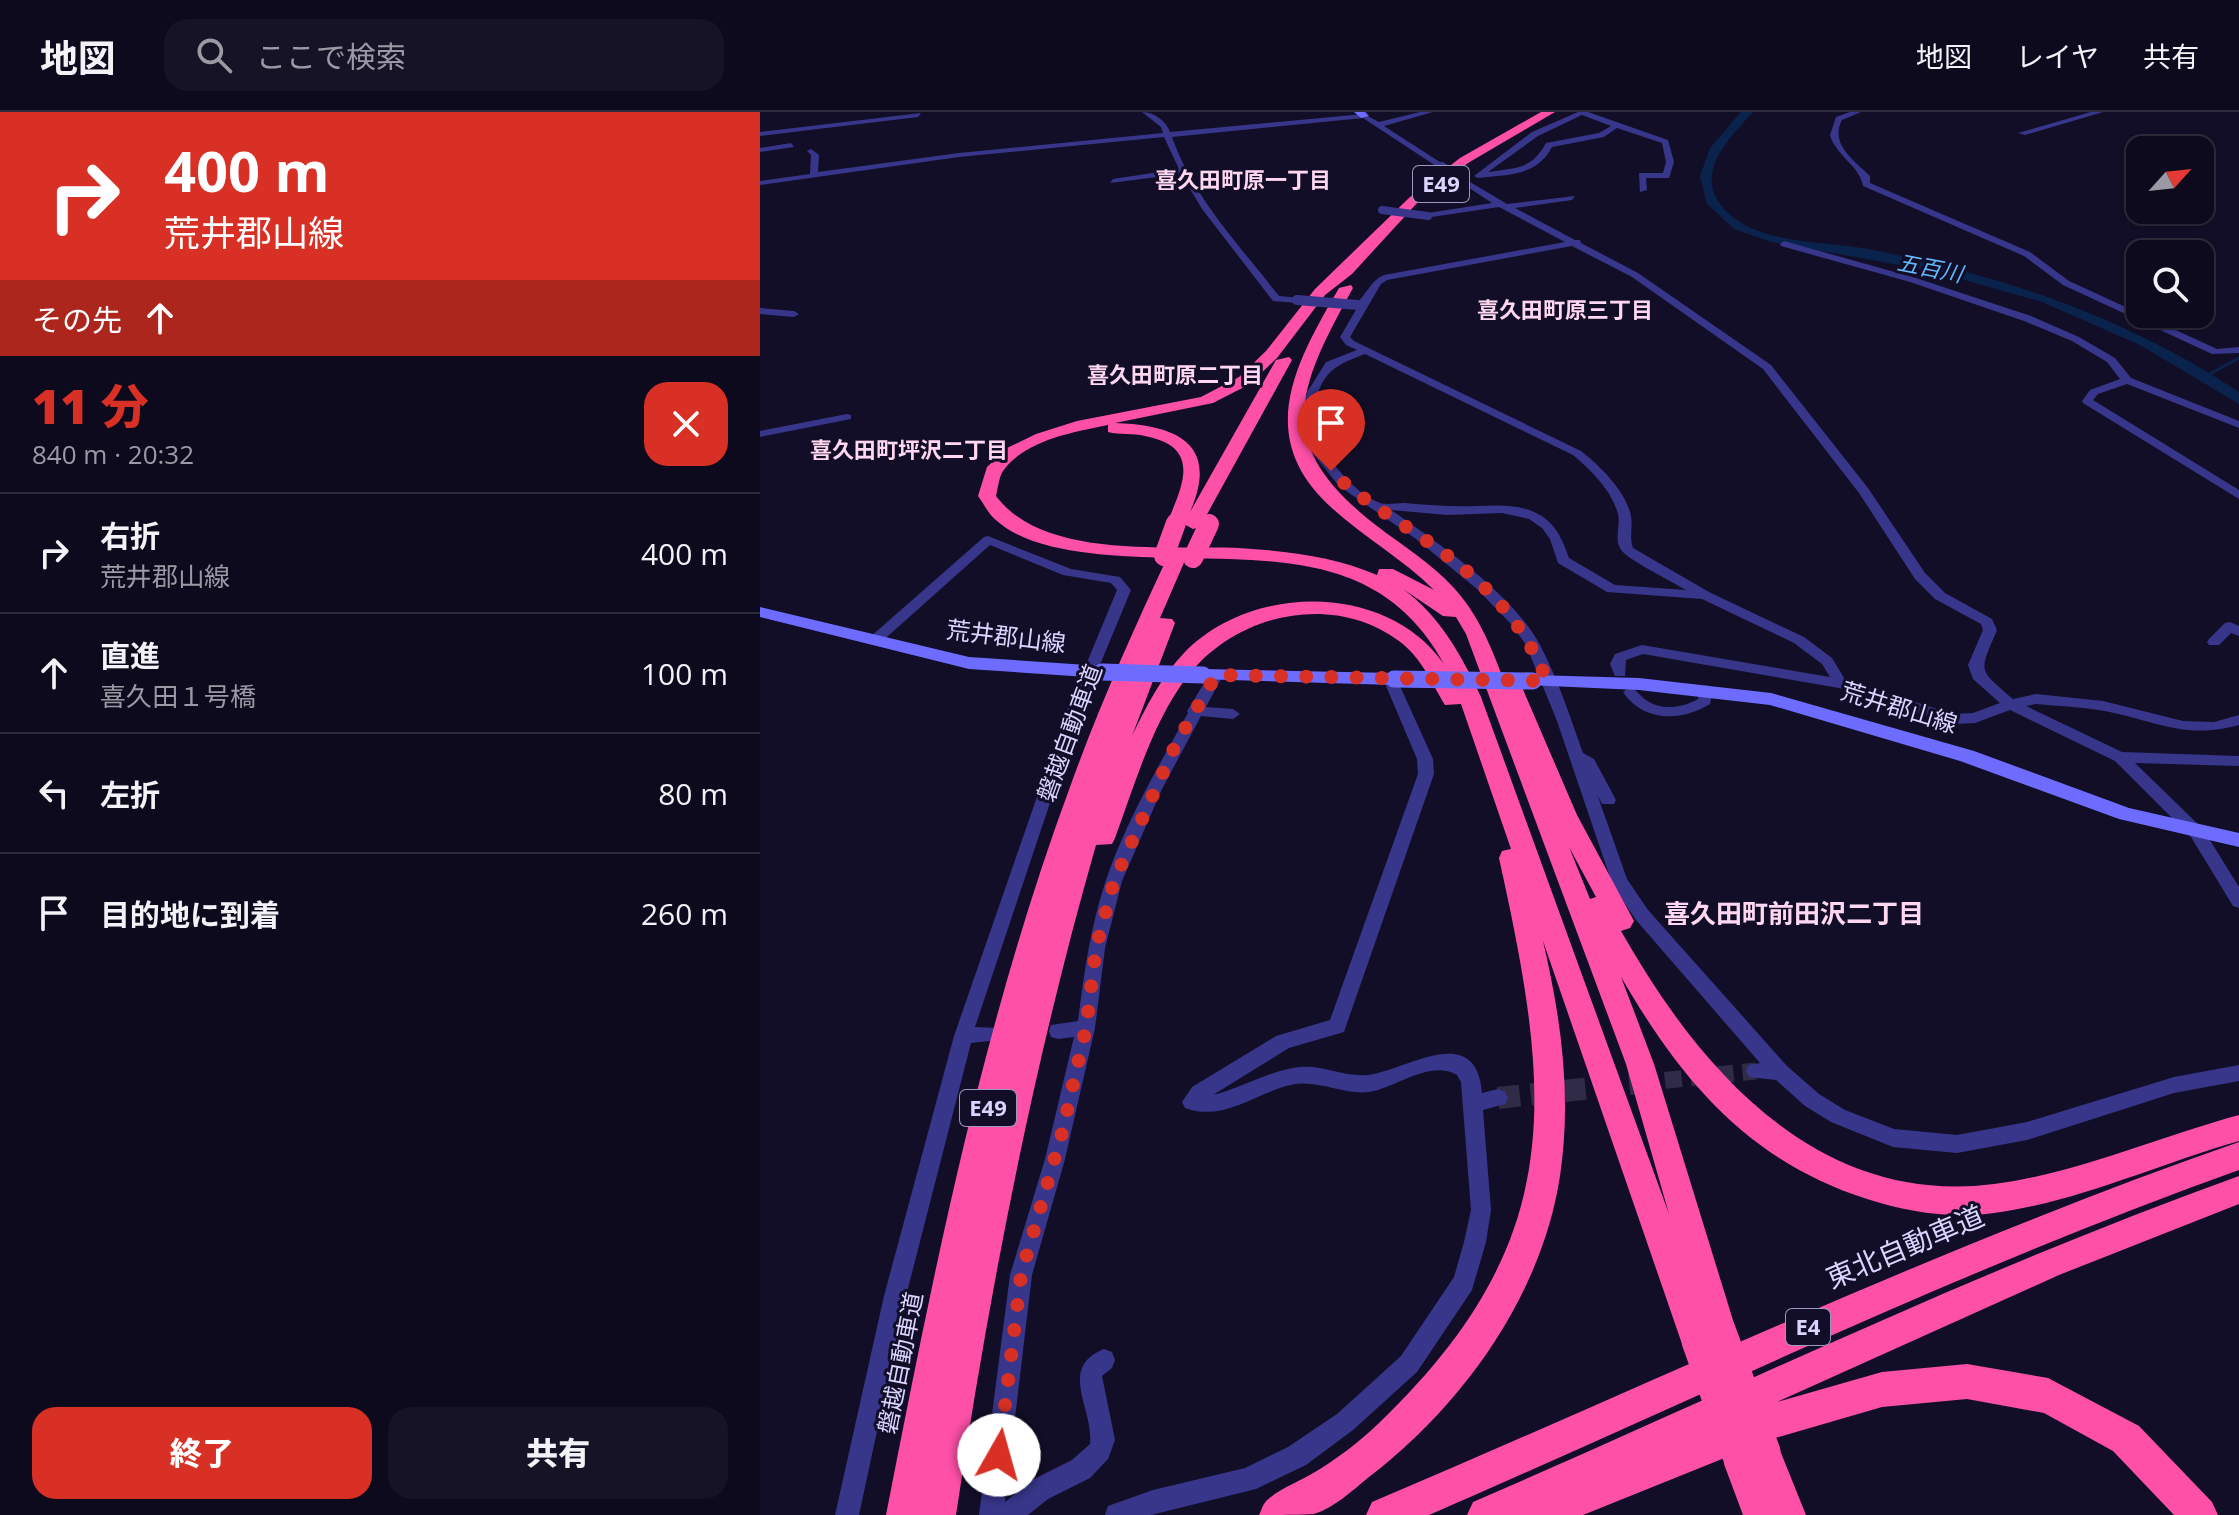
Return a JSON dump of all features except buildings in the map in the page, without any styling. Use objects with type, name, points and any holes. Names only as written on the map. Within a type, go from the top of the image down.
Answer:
[{"type":"highway","name":"磐越自動車道","points":[[905,1515],[956,1250],[1006,1037],[1046,897],[1109,710],[1192,523],[1270,381],[1315,312],[1356,260],[1392,219],[1452,166],[1502,135],[1550,112]]},
{"type":"highway","name":"磐越自動車道","points":[[1192,523],[1346,288],[1390,233],[1449,177],[1510,137],[1562,112]]},
{"type":"highway","points":[[1356,260],[1321,291],[1269,360],[1243,383],[1193,404],[1047,435],[1009,455],[989,479],[987,496],[997,513],[1018,527],[1047,538],[1092,546],[1254,555],[1327,565],[1377,582],[1414,609],[1452,658],[1531,866],[1679,1286]]},
{"type":"highway","points":[[1346,288],[1311,352],[1295,394],[1292,414],[1299,453],[1333,499],[1438,582],[1463,612],[1483,650],[1640,1064],[1709,1336],[1753,1458],[1762,1515]]},
{"type":"highway","points":[[1178,557],[1192,523],[1193,475],[1190,458],[1178,444],[1150,431],[1111,428],[1057,437],[1026,451],[1001,478],[1000,494],[1009,508],[1026,520],[1062,532],[1104,539],[1293,551],[1377,569],[1408,583],[1444,607],[1483,650]]},
{"type":"highway","points":[[1333,499],[1439,569],[1479,613],[1497,647],[1549,779],[1584,854],[1658,984],[1722,1079],[1773,1133],[1816,1163],[1863,1186]]},
{"type":"highway","points":[[1254,555],[1335,572],[1364,584],[1390,600],[1411,620],[1438,656],[1576,1039],[1679,1286],[1709,1336]]},
{"type":"highway","name":"磐越自動車道","points":[[937,1515],[957,1389],[1006,1147],[1068,898],[1103,788],[1160,634],[1178,557]]},
{"type":"highway","points":[[1006,1147],[1101,841],[1170,687],[1203,648],[1238,624],[1283,610],[1333,609],[1366,616],[1396,629],[1418,646],[1444,682],[1466,727]]},
{"type":"highway","points":[[1539,801],[1623,956],[1665,1025],[1704,1080],[1743,1118],[1787,1150],[1863,1186],[1940,1201],[2003,1197],[2070,1181],[2239,1128]]},
{"type":"highway","points":[[1278,1515],[1343,1477],[1379,1450],[1432,1398],[1490,1315],[1530,1232],[1547,1160],[1551,1081],[1538,984],[1511,858]]},
{"type":"highway","name":"東北自動車道","points":[[1385,1515],[1935,1273],[2096,1206],[2239,1156]]},
{"type":"highway","name":"E4","points":[[1486,1515],[1820,1363],[2119,1233],[2239,1190]]},
{"type":"highway","points":[[1535,1515],[1784,1418],[1889,1387],[1943,1379],[1979,1381],[2046,1394],[2087,1411],[2125,1436],[2160,1469],[2199,1515]]},
{"type":"highway","points":[[1753,1458],[1787,1515]]},
{"type":"main road","name":"荒井郡山線","points":[[760,612],[969,663],[1096,672],[1540,681],[1706,690],[1771,699],[1967,756],[2126,814],[2197,833],[2239,840]]},
{"type":"street","points":[[1146,112],[1163,125],[1183,171],[1205,207],[1276,299],[1360,305]]},
{"type":"street","points":[[1378,125],[1429,112]]},
{"type":"street","points":[[1469,179],[1535,134],[1583,112],[1666,144],[1670,162],[1666,176],[1642,175],[1643,190]]},
{"type":"street","points":[[1857,112],[1839,119],[1835,133],[1837,146],[1866,176],[1866,184],[2027,254],[2066,283],[2216,352],[2239,350]]},
{"type":"street","points":[[2022,133],[2099,112]]},
{"type":"street","points":[[760,183],[959,155],[1362,114],[1442,166],[1469,179],[1503,206],[1635,275],[1775,374],[1864,491],[1920,576],[1940,596],[1987,622],[1990,630],[1975,671],[2010,704],[2120,757],[2197,833],[2239,901]]},
{"type":"street","points":[[760,134],[918,115]]},
{"type":"street","points":[[1183,133],[1184,120]]},
{"type":"street","points":[[1469,179],[1525,169],[1541,160],[1549,145],[1601,135],[1615,126]]},
{"type":"street","points":[[760,150],[791,145]]},
{"type":"street","points":[[811,151],[815,155],[814,176]]},
{"type":"street","points":[[1113,181],[1183,171]]},
{"type":"street","points":[[1538,192],[1545,203]]},
{"type":"street","points":[[1379,209],[1428,216],[1572,198]]},
{"type":"street","points":[[1577,242],[1384,278],[1377,282],[1360,305],[1345,337],[1364,351],[1577,453],[1593,467],[1624,513],[1623,539],[1628,550],[1704,595],[1816,651],[1834,670],[1841,684]]},
{"type":"street","points":[[1784,244],[1929,284],[2017,314],[2117,365],[2127,380],[2239,425]]},
{"type":"street","points":[[760,311],[794,314]]},
{"type":"street","points":[[1364,351],[1327,367],[1313,391],[1305,416],[1311,440],[1331,471],[1420,536],[1504,606],[1533,644],[1540,681],[1577,757],[1619,881],[1642,915],[1780,1072],[1812,1100],[1867,1129],[1922,1142],[1957,1144],[2027,1131],[2174,1085],[2239,1073]]},
{"type":"street","points":[[2127,380],[2094,392],[2087,401],[2239,495]]},
{"type":"street","points":[[760,434],[847,417]]},
{"type":"street","points":[[1378,508],[1399,505],[1431,510],[1497,508],[1524,512],[1551,529],[1559,542],[1563,560],[1603,586],[1704,595]]},
{"type":"street","points":[[847,1515],[895,1296],[963,1036],[1096,672],[1122,597],[1121,585],[1115,580],[1068,572],[988,540],[874,641]]},
{"type":"street","points":[[2214,642],[2230,626],[2239,632]]},
{"type":"street","points":[[1620,673],[1617,664],[1620,657],[1642,649],[1841,684],[1954,719],[1975,718],[2010,704],[2036,699],[2067,701],[2192,727],[2214,727],[2239,720]]},
{"type":"street","points":[[991,1515],[1021,1275],[1055,1159],[1086,1028],[1096,948],[1114,881],[1154,789],[1210,675]]},
{"type":"street","points":[[1117,1515],[1153,1502],[1247,1480],[1297,1456],[1345,1422],[1409,1364],[1464,1282],[1481,1210],[1472,1103],[1466,1069],[1457,1063],[1442,1061],[1369,1083],[1331,1075],[1299,1075],[1230,1099],[1197,1105],[1192,1102],[1199,1093],[1283,1042],[1337,1026],[1426,774],[1425,759],[1393,686],[1394,679]]},
{"type":"street","points":[[1630,692],[1641,707],[1658,712],[1699,705],[1705,701],[1706,690]]},
{"type":"street","points":[[1194,711],[1233,714]]},
{"type":"street","points":[[1577,757],[1589,763],[1608,800]]},
{"type":"street","points":[[2120,757],[2239,761]]},
{"type":"street","points":[[1058,1031],[1086,1028]]},
{"type":"street","points":[[963,1036],[991,1034]]},
{"type":"street","points":[[1756,1071],[1780,1072]]},
{"type":"street","points":[[1472,1103],[1498,1098]]},
{"type":"street","points":[[1008,1515],[1039,1490],[1081,1469],[1100,1451],[1103,1440],[1090,1375],[1095,1366],[1104,1360]]},
{"type":"waterway","name":"五百川","points":[[1748,112],[1715,148],[1706,176],[1707,191],[1713,204],[1739,226],[1788,242],[1858,251],[1933,267],[2047,299],[2145,342],[2239,399]]},
{"type":"waterway","points":[[2206,376],[2239,358]]},
{"type":"tunnel","points":[[1644,1082],[1756,1071]]},
{"type":"tunnel","points":[[1644,1082],[1658,1081]]},
{"type":"tunnel","points":[[1498,1098],[1644,1082]]},
{"type":"tunnel","points":[[1639,1083],[1644,1082]]},
{"type":"district","name":"喜久田町原一丁目","points":[[1243,180]]},
{"type":"district","name":"喜久田町原三丁目","points":[[1565,310]]},
{"type":"district","name":"喜久田町原二丁目","points":[[1175,375]]},
{"type":"district","name":"喜久田町坪沢二丁目","points":[[909,450]]},
{"type":"district","name":"喜久田町前田沢二丁目","points":[[1794,914]]},
{"type":"route","points":[[999,1455],[1021,1275],[1062,1133],[1086,1028],[1096,948],[1114,881],[1176,744],[1216,675],[1547,681],[1533,644],[1504,606],[1420,536],[1343,483],[1331,471]]}]
